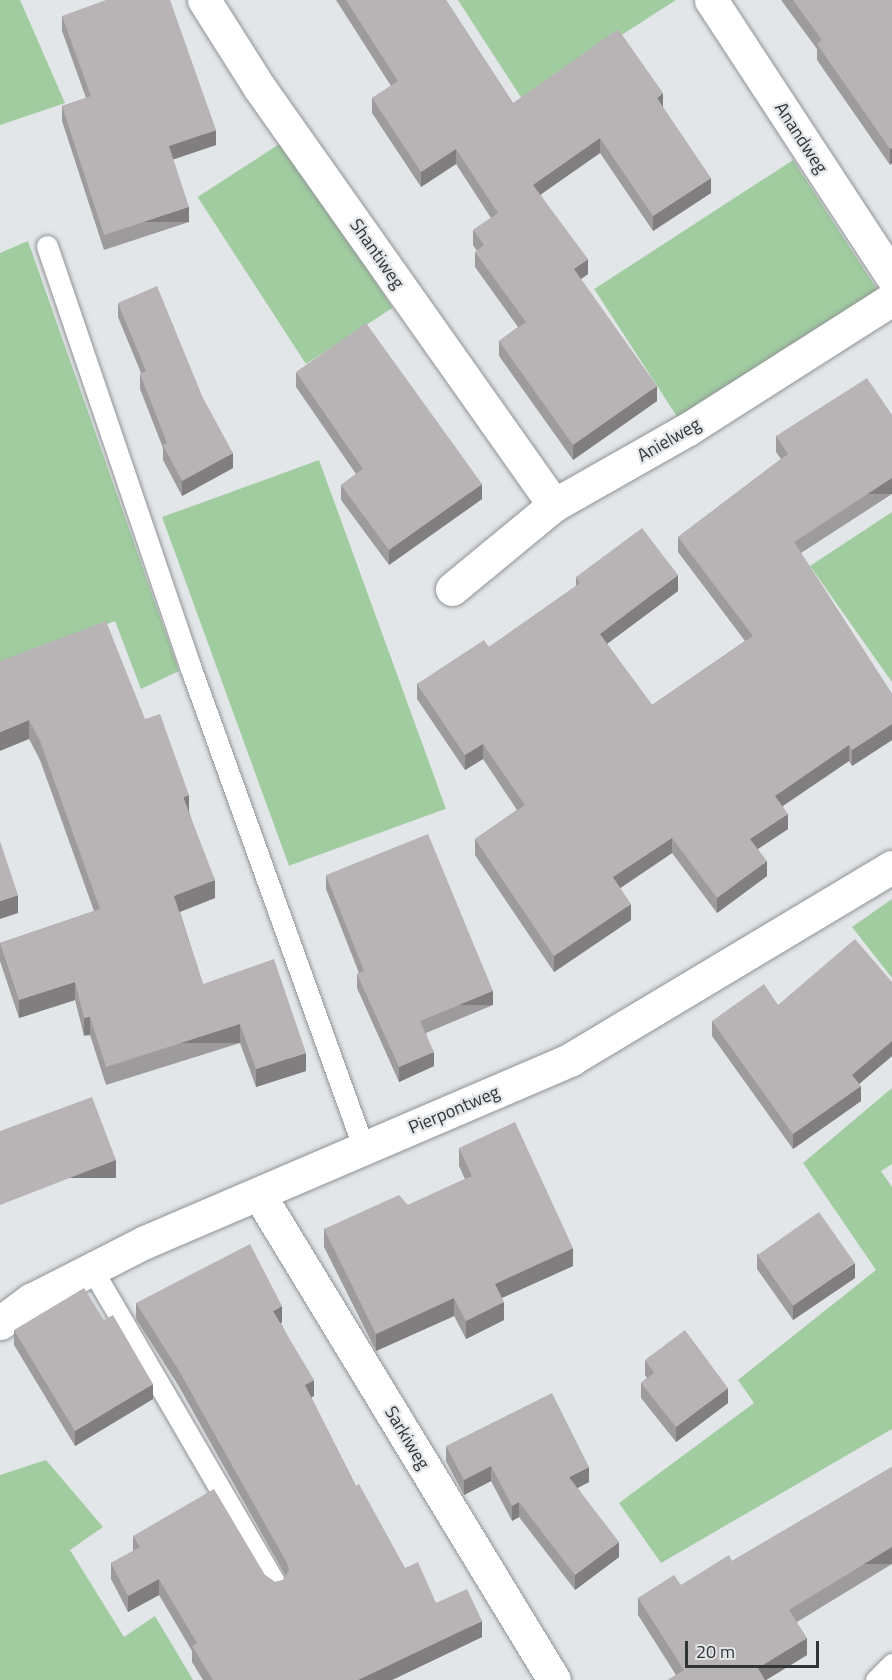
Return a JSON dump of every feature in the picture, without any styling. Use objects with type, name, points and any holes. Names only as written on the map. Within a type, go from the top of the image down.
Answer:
[{"type":"street","name":"Shantiweg","points":[[204,0],[259,87],[554,506]]},
{"type":"street","name":"Anandweg","points":[[711,0],[892,277]]},
{"type":"street","name":"Anielweg","points":[[452,589],[554,506],[688,429],[892,299]]},
{"type":"street","name":"Pierpontweg","points":[[0,1323],[31,1300],[145,1242],[260,1196],[571,1059],[892,867]]},
{"type":"street","name":"Sarkiweg","points":[[260,1196],[554,1680]]},
{"type":"lane","points":[[47,246],[190,666],[364,1149]]},
{"type":"lane","points":[[92,1269],[276,1585]]},
{"type":"lane","points":[[876,1680],[892,1664]]},
{"type":"green space","points":[[0,0],[20,0],[65,103],[0,125]]},
{"type":"green space","points":[[458,0],[676,0],[522,99]]},
{"type":"green space","points":[[284,141],[392,308],[306,364],[198,197]]},
{"type":"green space","points":[[793,160],[880,293],[681,422],[594,289]]},
{"type":"green space","points":[[28,241],[179,671],[141,689],[115,621],[0,666],[0,253]]},
{"type":"green space","points":[[319,460],[446,809],[289,866],[162,517]]},
{"type":"green space","points":[[892,512],[892,682],[810,566]]},
{"type":"green space","points":[[892,899],[892,978],[852,927]]},
{"type":"green space","points":[[892,1088],[892,1164],[881,1171],[892,1187],[892,1429],[661,1563],[619,1503],[754,1403],[738,1380],[876,1270],[803,1163]]},
{"type":"green space","points":[[46,1460],[103,1527],[70,1550],[124,1637],[155,1616],[193,1680],[0,1680],[0,1475]]},
{"type":"building","points":[[106,0],[170,0],[216,130],[169,146],[189,207],[104,235],[62,106],[91,96],[62,16]]},
{"type":"building","points":[[346,0],[446,0],[513,103],[618,29],[663,93],[657,98],[711,178],[653,216],[600,138],[533,185],[588,259],[574,269],[657,386],[573,445],[499,341],[526,322],[475,252],[484,245],[473,230],[498,213],[456,149],[421,172],[372,98],[398,81]]},
{"type":"building","points":[[793,0],[892,0],[892,148],[890,149],[817,44],[822,40]]},
{"type":"building","points":[[157,286],[203,398],[233,453],[182,481],[163,445],[167,443],[140,374],[146,371],[118,303]]},
{"type":"building","points":[[366,323],[482,484],[389,550],[341,485],[363,469],[296,372]]},
{"type":"building","points":[[867,378],[892,415],[892,478],[794,542],[892,694],[892,724],[852,750],[849,745],[775,796],[788,814],[750,839],[767,861],[717,898],[672,838],[613,877],[631,904],[554,956],[475,839],[525,805],[483,744],[465,755],[417,684],[484,640],[489,647],[580,583],[576,577],[642,528],[678,575],[600,634],[652,705],[753,636],[678,537],[788,454],[776,436]]},
{"type":"building","points":[[106,621],[145,719],[160,714],[189,795],[183,797],[215,880],[174,896],[203,984],[274,959],[306,1053],[256,1069],[240,1024],[106,1067],[90,1017],[84,1018],[75,982],[19,1000],[0,943],[100,909],[40,741],[29,720],[0,732],[0,661]]},
{"type":"building","points":[[428,834],[493,991],[420,1021],[434,1052],[399,1067],[357,974],[364,971],[326,875]]},
{"type":"building","points":[[0,841],[18,895],[0,901]]},
{"type":"building","points":[[855,939],[892,982],[892,1041],[852,1075],[861,1086],[793,1134],[712,1021],[764,984],[778,1005]]},
{"type":"building","points":[[92,1097],[116,1160],[0,1205],[0,1131]]},
{"type":"building","points":[[515,1122],[573,1248],[495,1284],[504,1302],[466,1321],[454,1298],[376,1334],[324,1229],[399,1195],[408,1205],[472,1176],[459,1148]]},
{"type":"building","points":[[819,1212],[855,1263],[793,1306],[758,1255]]},
{"type":"building","points":[[250,1244],[282,1306],[273,1311],[314,1380],[305,1385],[356,1486],[359,1484],[405,1568],[418,1562],[436,1603],[467,1589],[482,1621],[358,1680],[213,1680],[192,1646],[197,1643],[159,1579],[128,1596],[111,1563],[140,1547],[133,1536],[214,1489],[265,1575],[275,1582],[283,1580],[289,1570],[178,1369],[136,1303]]},
{"type":"building","points":[[84,1288],[104,1320],[113,1315],[153,1384],[75,1431],[14,1330]]},
{"type":"building","points":[[685,1330],[728,1388],[676,1427],[641,1383],[654,1373],[645,1360]]},
{"type":"building","points":[[552,1393],[589,1467],[569,1477],[619,1542],[575,1575],[519,1502],[512,1506],[491,1466],[464,1480],[446,1446]]},
{"type":"building","points":[[892,1467],[892,1547],[789,1610],[807,1638],[758,1668],[765,1680],[668,1680],[684,1670],[638,1598],[674,1575],[681,1585],[729,1555],[732,1561]]}]
